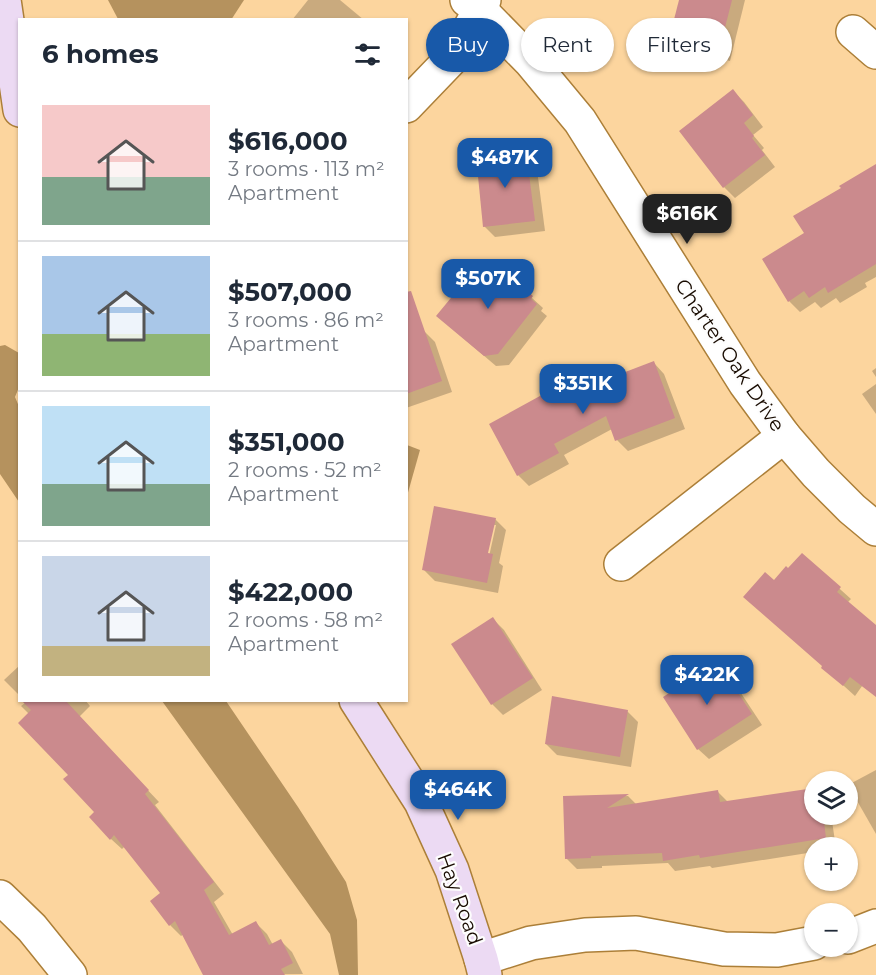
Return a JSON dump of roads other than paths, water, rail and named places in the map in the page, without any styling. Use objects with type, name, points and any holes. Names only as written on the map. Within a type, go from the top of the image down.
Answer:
[{"type":"street","points":[[4,0],[18,96]]},
{"type":"street","points":[[408,104],[455,56],[477,4]]},
{"type":"street","name":"Charter Oak Drive","points":[[477,4],[531,62],[580,121],[745,383],[784,436],[831,488],[876,529]]},
{"type":"street","points":[[621,564],[784,436]]},
{"type":"street","name":"Hay Road","points":[[358,702],[421,802],[452,870],[483,967]]},
{"type":"street","points":[[0,897],[32,928],[70,975]]},
{"type":"street","points":[[858,933],[876,926]]},
{"type":"street","points":[[483,967],[531,944],[585,934],[636,933],[724,949],[777,950],[804,945]]}]
